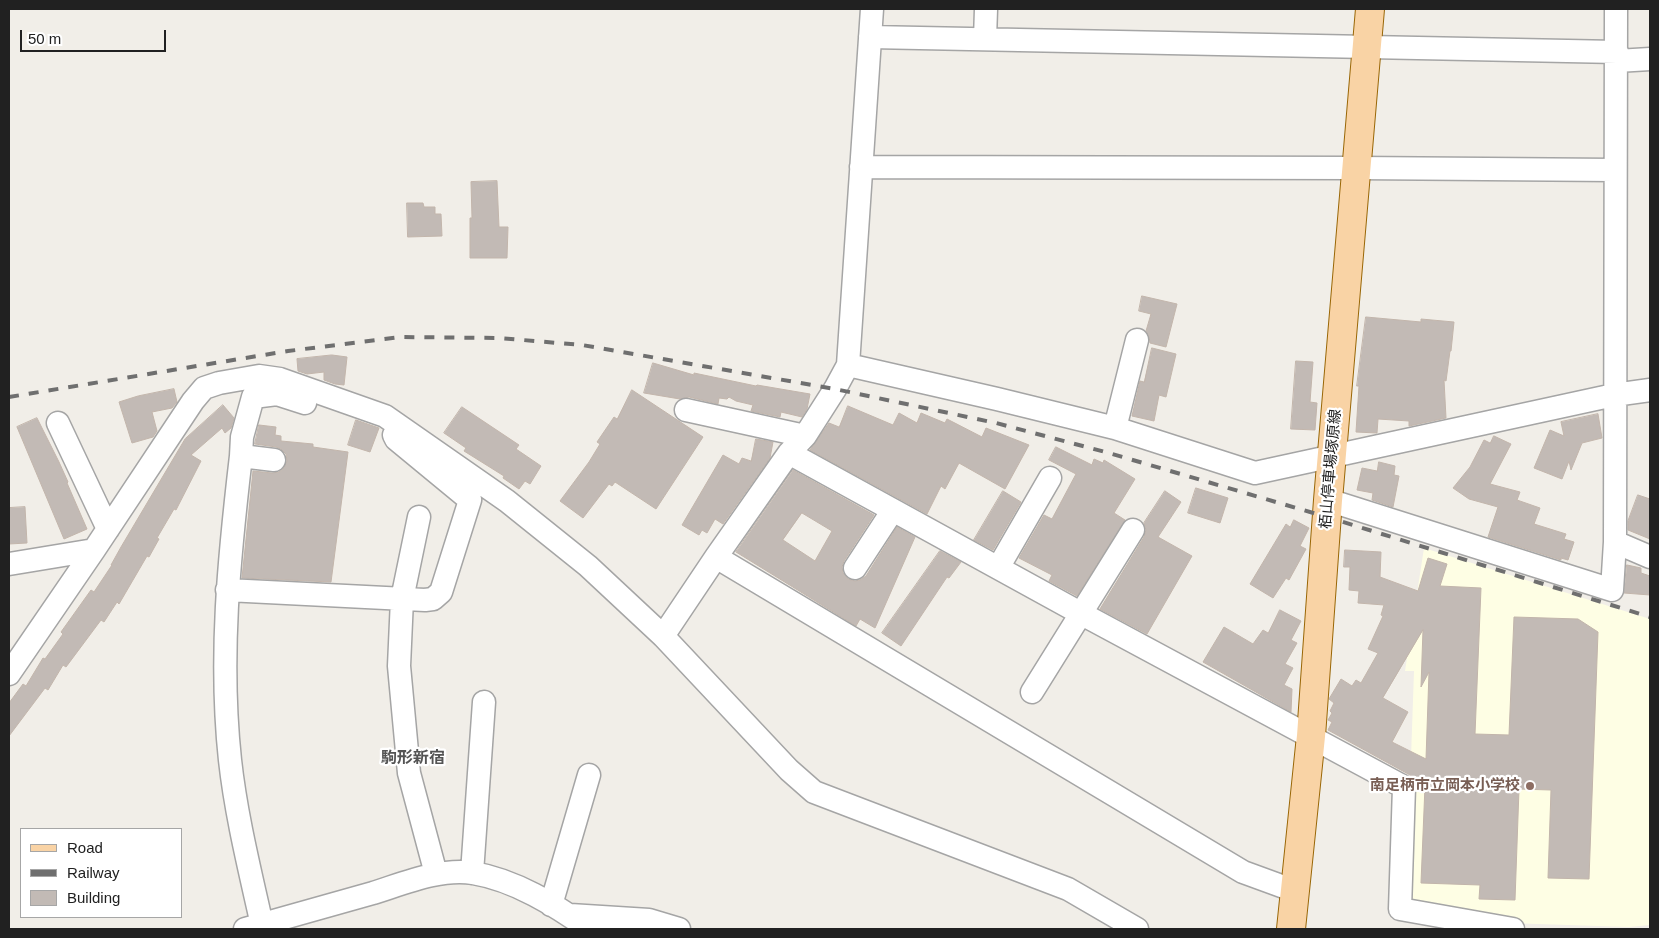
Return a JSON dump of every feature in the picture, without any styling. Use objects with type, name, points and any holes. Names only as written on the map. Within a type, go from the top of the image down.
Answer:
[{"type":"main road","name":"栢山停車場塚原線","points":[[1292,929],[1311,736],[1328,500],[1370,9]]},
{"type":"street","points":[[663,636],[789,453],[805,436],[848,365],[872,9]]},
{"type":"street","points":[[985,39],[986,9]]},
{"type":"street","points":[[1328,500],[1612,590],[1615,542],[1616,9]]},
{"type":"street","points":[[870,37],[1368,46],[1650,59]]},
{"type":"street","points":[[861,167],[1615,170]]},
{"type":"street","points":[[1115,428],[1137,340]]},
{"type":"street","points":[[848,365],[1115,428],[1255,473],[1614,395],[1650,390]]},
{"type":"street","points":[[9,674],[193,401],[204,388],[219,383],[259,376],[280,379],[385,416],[507,500],[588,566],[663,636],[789,770],[814,792],[1068,889],[1137,929]]},
{"type":"street","points":[[355,406],[346,415],[277,394],[253,397],[242,437],[242,456],[227,590],[224,675],[230,761],[244,845],[254,927],[436,874],[472,873],[501,880],[560,910],[589,929]]},
{"type":"street","points":[[686,410],[805,436]]},
{"type":"street","points":[[227,590],[425,600],[433,599],[441,592],[470,500],[396,439],[385,416]]},
{"type":"street","points":[[58,423],[108,529]]},
{"type":"street","points":[[789,453],[1082,614],[1404,787],[1400,909],[1513,929]]},
{"type":"street","points":[[242,456],[274,460]]},
{"type":"street","points":[[998,568],[1050,478]]},
{"type":"street","points":[[855,568],[893,510]]},
{"type":"street","points":[[419,517],[402,599],[399,666],[410,773],[436,874]]},
{"type":"street","points":[[1032,692],[1133,530]]},
{"type":"street","points":[[1615,542],[1650,557]]},
{"type":"street","points":[[9,564],[94,550]]},
{"type":"street","points":[[716,557],[1243,872],[1295,891]]},
{"type":"street","points":[[472,873],[484,702]]},
{"type":"street","points":[[560,910],[589,775]]},
{"type":"street","points":[[560,910],[648,920],[679,929]]},
{"type":"shaded area","name":"南足柄市立岡本小学校","points":[[1424,548],[1650,619],[1650,925],[1629,927],[1507,923],[1406,902],[1414,671],[1405,671]]},
{"type":"building","points":[[497,181],[499,227],[508,227],[507,258],[470,258],[471,182]]},
{"type":"building","points":[[407,203],[423,203],[424,207],[435,207],[435,214],[441,214],[442,236],[408,237]]},
{"type":"building","points":[[1142,296],[1177,304],[1166,347],[1150,343],[1146,331],[1151,314],[1139,311]]},
{"type":"building","points":[[1366,317],[1421,322],[1421,319],[1454,322],[1446,381],[1444,380],[1446,418],[1409,426],[1409,421],[1378,419],[1377,433],[1356,432],[1359,386],[1357,386]]},
{"type":"building","points":[[1152,348],[1176,354],[1166,397],[1159,395],[1154,421],[1132,416],[1140,381],[1144,382]]},
{"type":"building","points":[[332,355],[347,357],[344,385],[324,380],[324,372],[307,374],[298,371],[297,359]]},
{"type":"building","points":[[1296,361],[1313,362],[1310,402],[1317,403],[1315,430],[1291,429]]},
{"type":"building","points":[[653,363],[694,375],[694,373],[756,386],[810,394],[807,409],[802,417],[781,412],[780,417],[751,411],[753,405],[736,401],[729,397],[727,399],[719,398],[718,404],[689,397],[680,399],[644,393]]},
{"type":"building","points":[[174,389],[177,402],[172,408],[152,412],[157,431],[153,437],[132,443],[119,402]]},
{"type":"building","points":[[632,390],[703,437],[656,509],[615,482],[612,486],[609,484],[583,518],[560,501],[589,462],[600,444],[597,442],[614,417],[617,419]]},
{"type":"building","points":[[223,405],[234,418],[231,428],[225,433],[222,428],[191,455],[201,461],[176,510],[174,509],[157,538],[159,539],[149,557],[147,556],[119,604],[117,602],[104,622],[101,620],[66,667],[63,665],[48,690],[45,688],[9,736],[9,703],[23,684],[26,686],[43,658],[45,659],[63,634],[61,632],[91,590],[94,592],[112,565],[185,439]]},
{"type":"building","points":[[848,406],[893,425],[899,413],[917,423],[921,413],[945,423],[947,419],[982,437],[986,428],[1029,445],[1005,489],[959,463],[945,489],[941,486],[927,514],[810,450],[829,423],[839,427]]},
{"type":"building","points":[[462,407],[519,445],[516,449],[541,466],[530,484],[525,481],[519,489],[503,478],[504,476],[464,451],[466,448],[444,433]]},
{"type":"building","points":[[1598,414],[1602,438],[1582,443],[1571,470],[1569,461],[1562,479],[1534,468],[1550,430],[1564,436],[1561,422]]},
{"type":"building","points":[[37,418],[59,462],[87,529],[64,539],[17,427]]},
{"type":"building","points":[[356,420],[379,428],[370,452],[348,445]]},
{"type":"building","points":[[259,425],[276,427],[275,435],[281,436],[281,441],[313,444],[313,447],[348,452],[331,582],[242,578],[253,471],[279,472],[284,468],[287,461],[286,454],[281,449],[255,444]]},
{"type":"building","points":[[1494,436],[1511,444],[1490,484],[1520,492],[1517,500],[1540,508],[1534,524],[1566,534],[1564,539],[1574,542],[1568,560],[1561,558],[1561,560],[1488,537],[1498,507],[1469,499],[1453,488],[1470,467],[1484,440],[1490,443]]},
{"type":"building","points":[[756,439],[773,442],[770,458],[723,524],[715,519],[707,533],[702,530],[699,535],[682,525],[723,455],[739,464],[742,458],[751,461]]},
{"type":"building","points":[[1056,447],[1092,465],[1094,459],[1103,463],[1104,460],[1135,479],[1114,513],[1125,520],[1077,596],[1049,581],[1052,575],[1019,558],[1044,515],[1052,519],[1076,474],[1049,460]]},
{"type":"building","points":[[1379,462],[1395,466],[1394,475],[1399,476],[1393,507],[1372,500],[1373,493],[1357,490],[1362,468],[1377,471]]},
{"type":"building","points":[[793,470],[874,515],[844,561],[843,573],[848,579],[855,581],[866,576],[897,527],[915,537],[875,628],[860,619],[856,626],[736,552]],"holes":[[[802,513],[832,531],[815,561],[783,540]]]},
{"type":"building","points":[[1196,488],[1228,498],[1220,523],[1188,513]]},
{"type":"building","points":[[1003,491],[1021,502],[993,550],[974,540]]},
{"type":"building","points":[[1165,491],[1181,502],[1158,537],[1192,556],[1147,634],[1100,609],[1144,537],[1146,530],[1144,523]]},
{"type":"building","points":[[1638,495],[1650,499],[1650,539],[1628,530],[1628,521]]},
{"type":"building","points":[[25,507],[27,543],[9,544],[9,508]]},
{"type":"building","points":[[1294,520],[1309,528],[1300,546],[1306,549],[1289,580],[1286,578],[1273,598],[1250,584],[1286,524],[1290,527]]},
{"type":"building","points":[[1345,550],[1381,552],[1380,577],[1418,591],[1428,558],[1447,564],[1440,586],[1481,588],[1475,734],[1509,735],[1514,617],[1578,619],[1598,632],[1589,879],[1548,878],[1551,790],[1519,789],[1515,900],[1479,899],[1480,885],[1421,883],[1425,786],[1415,781],[1410,775],[1328,730],[1332,722],[1328,720],[1332,713],[1330,711],[1334,703],[1329,699],[1341,679],[1352,686],[1356,680],[1361,683],[1378,653],[1368,649],[1383,616],[1381,615],[1384,605],[1358,603],[1359,591],[1349,590],[1350,567],[1344,567]],"holes":[[[1423,630],[1421,687],[1429,672],[1426,759],[1392,742],[1408,712],[1383,698]]]},
{"type":"building","points":[[940,551],[961,562],[949,578],[947,577],[901,646],[882,633]]},
{"type":"building","points":[[1627,565],[1641,568],[1641,573],[1650,576],[1650,595],[1624,593]]},
{"type":"building","points":[[1280,610],[1301,621],[1291,640],[1297,643],[1285,664],[1293,668],[1284,685],[1292,689],[1291,712],[1203,662],[1224,627],[1253,644],[1263,630],[1268,633]]},
{"type":"railway","points":[[9,397],[288,351],[401,337],[499,338],[582,345],[835,389],[996,423],[1109,453],[1327,517],[1650,617]]},
{"type":"place","name":"南足柄市立岡本小学校","points":[[1530,786]]},
{"type":"district","name":"駒形新宿","points":[[413,759]]}]
